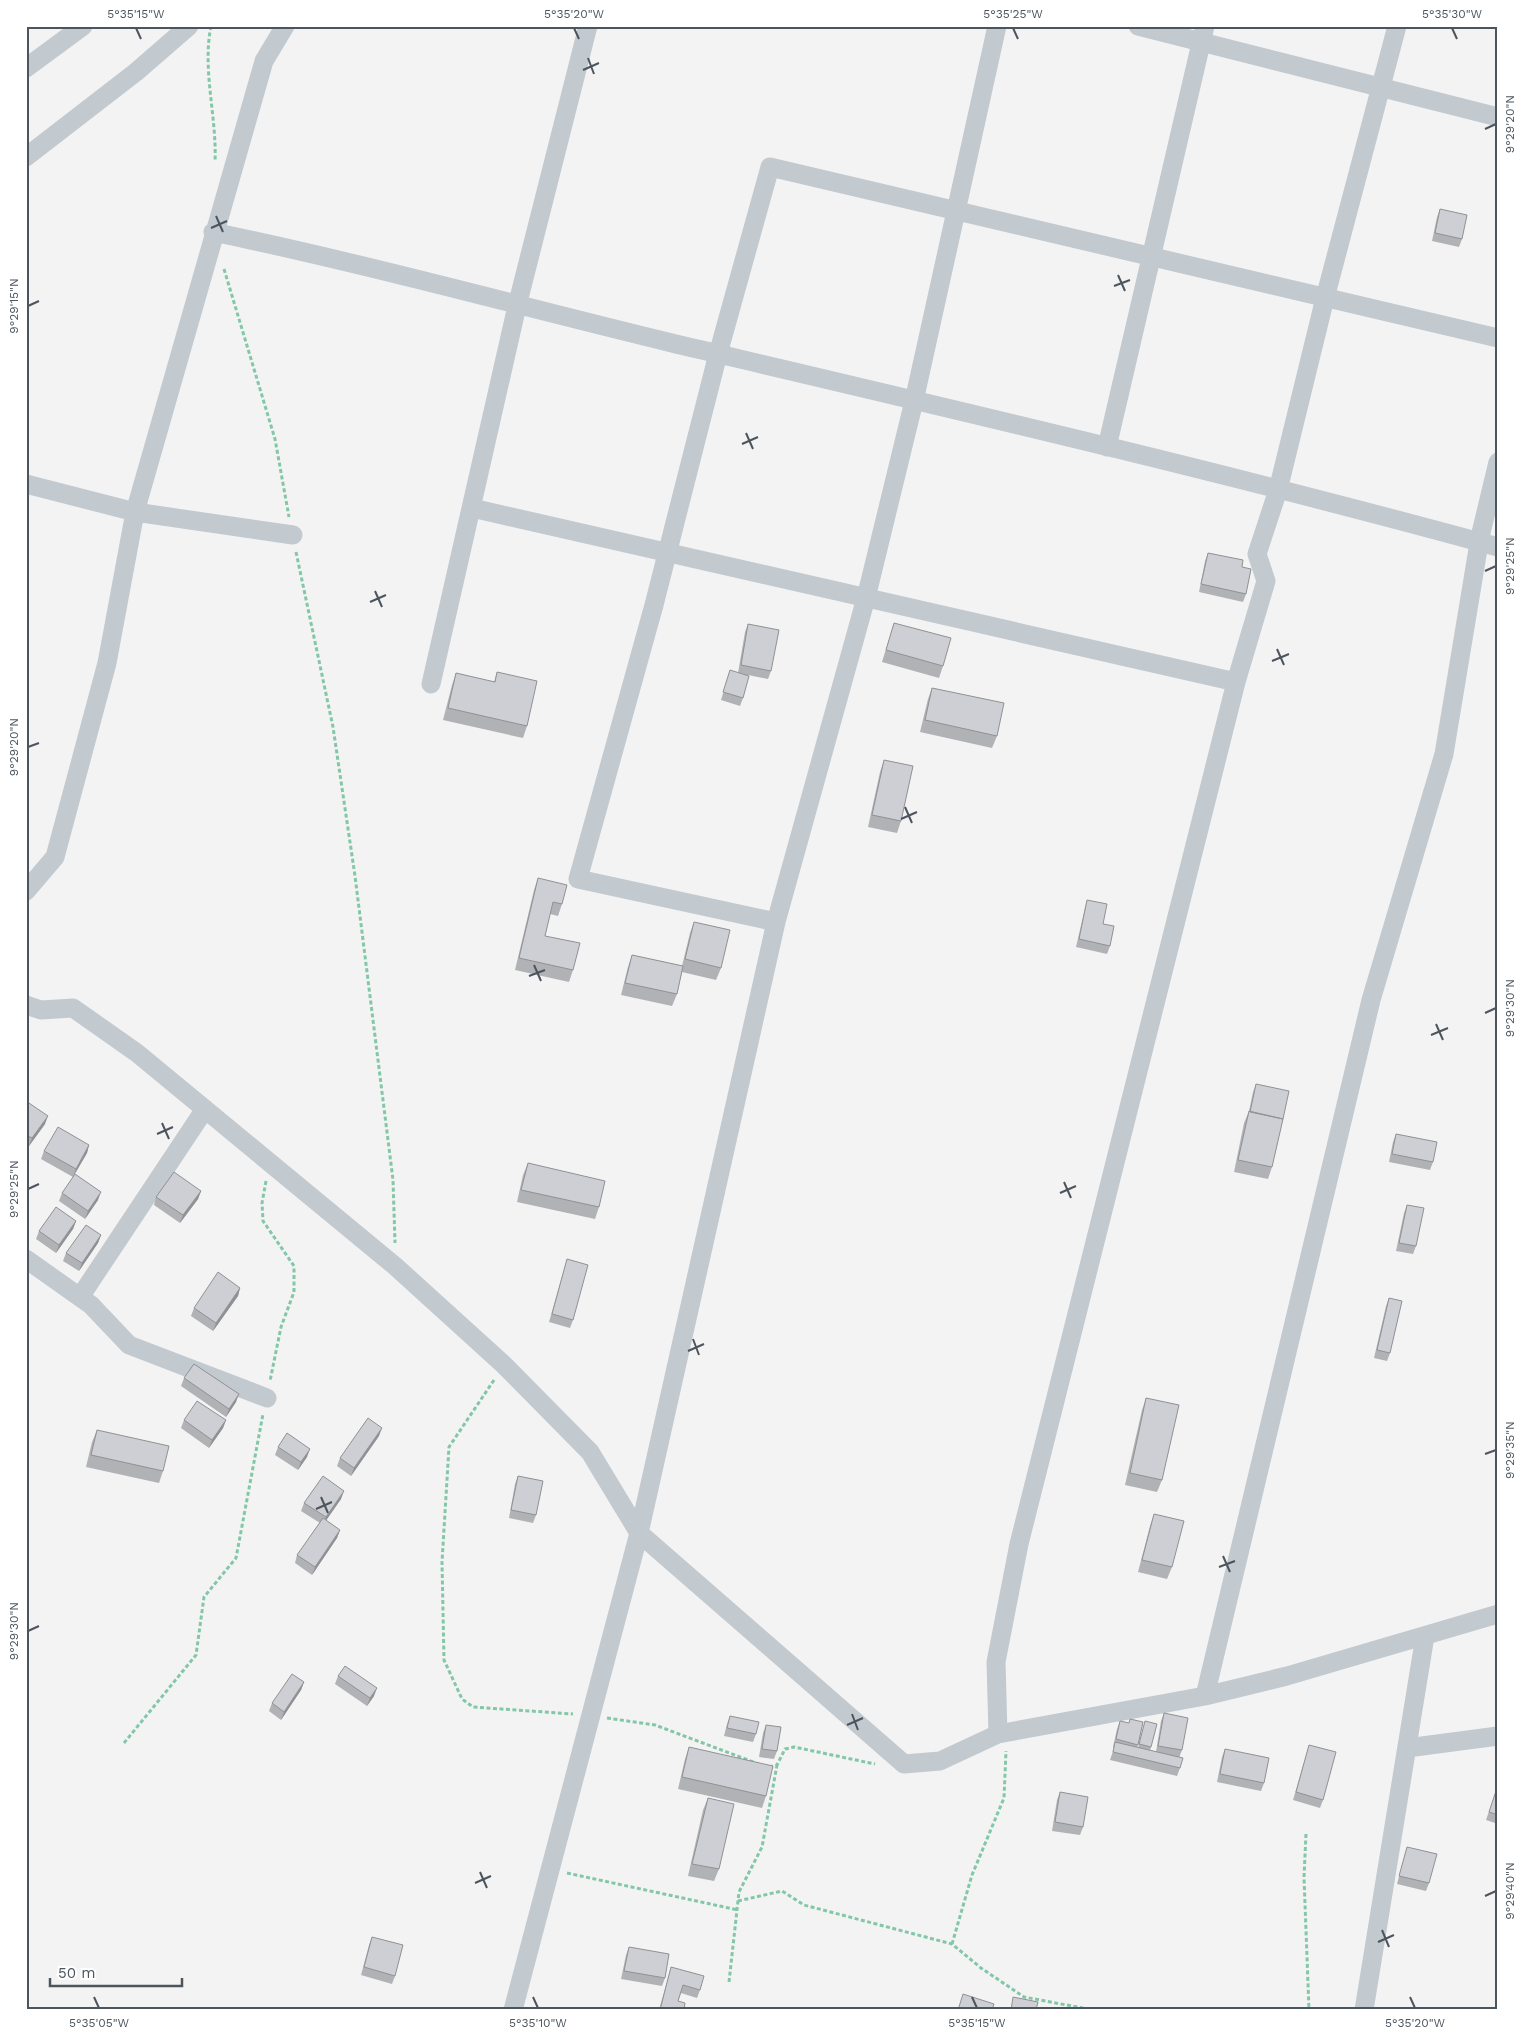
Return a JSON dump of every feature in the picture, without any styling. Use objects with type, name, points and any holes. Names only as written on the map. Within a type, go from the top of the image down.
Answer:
[{"type":"street","points":[[26,68],[83,26]]},
{"type":"street","points":[[26,157],[136,72],[189,26]]},
{"type":"street","points":[[26,891],[55,857],[107,663],[135,512],[177,371],[213,232],[264,61],[285,26]]},
{"type":"street","points":[[431,684],[517,306],[588,26]]},
{"type":"street","points":[[512,2010],[639,1533],[776,922],[866,598],[957,213],[996,26]]},
{"type":"street","points":[[1138,26],[1203,34],[1381,88],[1498,117]]},
{"type":"street","points":[[1002,1733],[996,1662],[1019,1544],[1236,682],[1266,581],[1257,554],[1278,490],[1325,298],[1397,26]]},
{"type":"street","points":[[1107,447],[1203,34]]},
{"type":"street","points":[[776,922],[578,879],[667,552],[718,354],[770,167],[957,213],[1498,338]]},
{"type":"street","points":[[213,232],[328,256],[517,306],[1107,447],[1489,544]]},
{"type":"street","points":[[1205,1696],[1371,1000],[1444,754],[1489,544],[1498,462]]},
{"type":"street","points":[[26,484],[135,512],[293,535]]},
{"type":"street","points":[[472,508],[1236,682]]},
{"type":"street","points":[[26,1005],[41,1010],[73,1008],[137,1053],[395,1266],[504,1365],[590,1452],[639,1533],[904,1764],[940,1761],[1002,1733],[1205,1696],[1287,1676],[1498,1614]]},
{"type":"street","points":[[80,1297],[205,1108]]},
{"type":"street","points":[[26,1259],[91,1305],[129,1345],[267,1398]]},
{"type":"street","points":[[1364,2010],[1425,1636]]},
{"type":"street","points":[[1407,1748],[1498,1736]]},
{"type":"path","points":[[211,26],[207,44],[216,141],[215,168]]},
{"type":"path","points":[[222,260],[275,439],[333,727],[355,876],[393,1180],[395,1266]]},
{"type":"path","points":[[124,1743],[196,1655],[204,1597],[236,1558],[281,1327],[294,1292],[294,1266],[263,1221],[262,1202],[266,1179],[275,1165]]},
{"type":"path","points":[[504,1365],[449,1447],[442,1562],[444,1660],[462,1699],[473,1707],[590,1715],[656,1725],[758,1764]]},
{"type":"path","points":[[952,1944],[972,1875],[1004,1798],[1002,1733]]},
{"type":"path","points":[[730,1982],[739,1892],[762,1847],[777,1765],[786,1749],[794,1747],[877,1764]]},
{"type":"path","points":[[767,1767],[777,1765]]},
{"type":"path","points":[[1306,1834],[1304,1877],[1309,2010]]},
{"type":"path","points":[[549,1869],[738,1910]]},
{"type":"path","points":[[738,1901],[782,1891],[804,1905],[952,1944],[981,1968],[1024,1997],[1093,2010]]},
{"type":"building","points":[[1440,209],[1467,215],[1462,239],[1435,233]]},
{"type":"building","points":[[1208,553],[1243,560],[1242,567],[1251,569],[1246,594],[1201,584]]},
{"type":"building","points":[[894,623],[951,638],[943,666],[886,650]]},
{"type":"building","points":[[748,624],[779,630],[771,671],[741,665]]},
{"type":"building","points":[[730,670],[749,676],[743,698],[723,692]]},
{"type":"building","points":[[497,672],[537,681],[527,726],[448,708],[456,673],[495,682]]},
{"type":"building","points":[[932,688],[1004,703],[997,736],[925,720]]},
{"type":"building","points":[[884,760],[913,766],[901,821],[872,815]]},
{"type":"building","points":[[538,878],[567,885],[562,904],[553,902],[545,936],[580,943],[573,970],[519,958]]},
{"type":"building","points":[[1087,900],[1107,904],[1103,924],[1114,926],[1110,946],[1079,939]]},
{"type":"building","points":[[694,922],[730,930],[721,968],[685,959]]},
{"type":"building","points":[[632,955],[683,966],[677,994],[625,983]]},
{"type":"building","points":[[1256,1084],[1289,1091],[1283,1119],[1250,1112]]},
{"type":"building","points":[[26,1101],[48,1116],[32,1138],[26,1135]]},
{"type":"building","points":[[1249,1111],[1283,1119],[1272,1167],[1238,1160]]},
{"type":"building","points":[[58,1127],[89,1145],[76,1169],[44,1151]]},
{"type":"building","points":[[1396,1134],[1437,1142],[1433,1162],[1392,1154]]},
{"type":"building","points":[[528,1163],[605,1181],[599,1207],[521,1190]]},
{"type":"building","points":[[174,1172],[201,1191],[183,1215],[156,1197]]},
{"type":"building","points":[[75,1174],[101,1192],[88,1211],[62,1193]]},
{"type":"building","points":[[1407,1205],[1424,1208],[1416,1246],[1399,1243]]},
{"type":"building","points":[[56,1207],[76,1221],[59,1245],[39,1231]]},
{"type":"building","points":[[86,1225],[101,1235],[82,1263],[66,1253]]},
{"type":"building","points":[[567,1259],[588,1265],[573,1320],[552,1314]]},
{"type":"building","points":[[218,1272],[240,1288],[216,1323],[194,1308]]},
{"type":"building","points":[[1389,1298],[1402,1301],[1390,1353],[1377,1350]]},
{"type":"building","points":[[194,1364],[239,1394],[229,1409],[184,1378]]},
{"type":"building","points":[[1146,1398],[1179,1405],[1162,1480],[1130,1473]]},
{"type":"building","points":[[197,1401],[226,1420],[212,1440],[184,1420]]},
{"type":"building","points":[[368,1418],[382,1428],[354,1468],[340,1458]]},
{"type":"building","points":[[97,1430],[169,1446],[163,1471],[91,1455]]},
{"type":"building","points":[[287,1433],[310,1449],[301,1462],[278,1447]]},
{"type":"building","points":[[323,1476],[344,1491],[326,1517],[304,1503]]},
{"type":"building","points":[[518,1476],[543,1481],[536,1515],[511,1510]]},
{"type":"building","points":[[1154,1514],[1184,1521],[1172,1567],[1142,1560]]},
{"type":"building","points":[[323,1518],[340,1530],[315,1567],[297,1555]]},
{"type":"building","points":[[345,1666],[377,1688],[370,1698],[338,1676]]},
{"type":"building","points":[[292,1674],[304,1682],[284,1712],[272,1703]]},
{"type":"building","points":[[1164,1713],[1188,1718],[1182,1750],[1158,1746]]},
{"type":"building","points":[[730,1716],[759,1722],[756,1734],[727,1728]]},
{"type":"building","points":[[1130,1719],[1143,1722],[1138,1745],[1116,1739],[1120,1721],[1129,1723]]},
{"type":"building","points":[[1145,1721],[1157,1724],[1151,1747],[1139,1744]]},
{"type":"building","points":[[766,1725],[781,1727],[777,1751],[762,1749]]},
{"type":"building","points":[[1115,1742],[1183,1758],[1180,1768],[1113,1752]]},
{"type":"building","points":[[1309,1745],[1336,1752],[1323,1800],[1296,1792]]},
{"type":"building","points":[[689,1747],[773,1766],[766,1796],[682,1777]]},
{"type":"building","points":[[1225,1749],[1269,1758],[1264,1783],[1220,1774]]},
{"type":"building","points":[[1496,1791],[1498,1791],[1498,1815],[1489,1812]]},
{"type":"building","points":[[1060,1792],[1088,1797],[1083,1827],[1055,1822]]},
{"type":"building","points":[[708,1798],[734,1804],[719,1869],[692,1864]]},
{"type":"building","points":[[1407,1847],[1437,1854],[1429,1883],[1399,1876]]},
{"type":"building","points":[[372,1937],[403,1945],[395,1976],[364,1967]]},
{"type":"building","points":[[629,1947],[669,1954],[665,1978],[624,1971]]},
{"type":"building","points":[[671,1967],[704,1976],[700,1990],[683,1985],[678,2001],[685,2003],[684,2010],[660,2010]]},
{"type":"building","points":[[963,1994],[994,2004],[992,2010],[958,2010]]},
{"type":"building","points":[[1013,1997],[1038,2002],[1036,2010],[1011,2010]]}]
